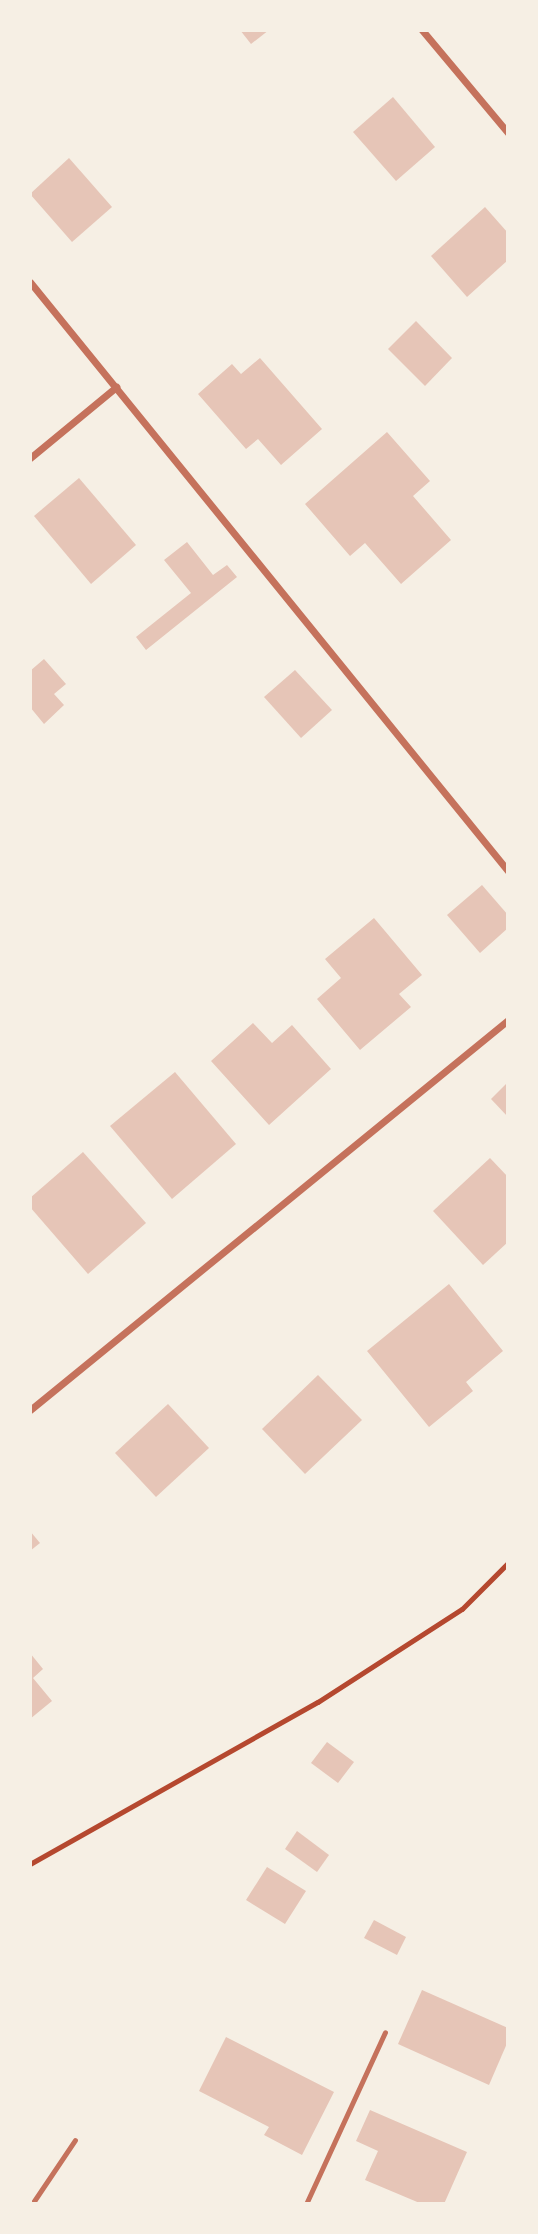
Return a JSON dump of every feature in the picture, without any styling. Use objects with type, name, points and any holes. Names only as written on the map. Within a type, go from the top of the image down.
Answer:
[{"type":"street","points":[[422,30],[508,133]]},
{"type":"street","points":[[30,282],[508,871]]},
{"type":"street","points":[[30,458],[116,387]]},
{"type":"street","points":[[30,1410],[508,1020]]},
{"type":"lane","points":[[306,2204],[385,2032]]},
{"type":"lane","points":[[32,2204],[75,2140]]},
{"type":"path","points":[[30,1864],[318,1702],[462,1609],[508,1563]]},
{"type":"building","points":[[240,30],[269,30],[251,44]]},
{"type":"building","points":[[393,97],[435,147],[396,181],[353,132]]},
{"type":"building","points":[[69,158],[112,207],[72,242],[30,194]]},
{"type":"building","points":[[485,207],[508,233],[508,260],[467,297],[431,256]]},
{"type":"building","points":[[416,321],[452,358],[425,386],[388,349]]},
{"type":"building","points":[[260,358],[322,429],[281,465],[258,439],[246,449],[198,394],[232,364],[241,374]]},
{"type":"building","points":[[387,432],[430,481],[413,496],[451,540],[401,584],[365,543],[350,556],[305,504]]},
{"type":"building","points":[[79,478],[136,545],[91,584],[34,516]]},
{"type":"building","points":[[187,542],[213,575],[227,565],[237,577],[146,650],[136,637],[191,593],[164,560]]},
{"type":"building","points":[[44,659],[66,684],[54,694],[64,705],[44,724],[30,707],[30,671]]},
{"type":"building","points":[[295,670],[332,710],[301,738],[264,697]]},
{"type":"building","points":[[482,885],[508,915],[508,928],[480,953],[447,915]]},
{"type":"building","points":[[374,918],[422,975],[399,994],[411,1007],[360,1050],[317,999],[341,978],[325,959]]},
{"type":"building","points":[[253,1023],[272,1043],[292,1025],[331,1069],[269,1125],[211,1061]]},
{"type":"building","points":[[175,1072],[236,1144],[172,1199],[110,1126]]},
{"type":"building","points":[[508,1082],[508,1117],[491,1099]]},
{"type":"building","points":[[83,1152],[146,1223],[88,1274],[30,1207],[30,1198]]},
{"type":"building","points":[[490,1158],[508,1177],[508,1242],[483,1265],[433,1211]]},
{"type":"building","points":[[449,1284],[503,1351],[466,1382],[473,1391],[429,1427],[367,1351]]},
{"type":"building","points":[[318,1375],[362,1420],[305,1474],[262,1429]]},
{"type":"building","points":[[168,1404],[209,1448],[156,1497],[115,1453]]},
{"type":"building","points":[[30,1531],[40,1543],[30,1551]]},
{"type":"building","points":[[30,1653],[43,1669],[33,1678],[52,1701],[30,1719]]},
{"type":"building","points":[[327,1742],[354,1762],[338,1783],[311,1763]]},
{"type":"building","points":[[297,1831],[329,1855],[317,1872],[285,1849]]},
{"type":"building","points":[[267,1867],[306,1891],[285,1924],[246,1900]]},
{"type":"building","points":[[374,1920],[406,1937],[397,1955],[364,1938]]},
{"type":"building","points":[[422,1990],[508,2028],[508,2041],[489,2085],[398,2044]]},
{"type":"building","points":[[226,2037],[334,2092],[302,2155],[264,2135],[269,2127],[199,2091]]},
{"type":"building","points":[[370,2110],[467,2152],[444,2204],[422,2204],[365,2180],[378,2151],[356,2141]]}]
